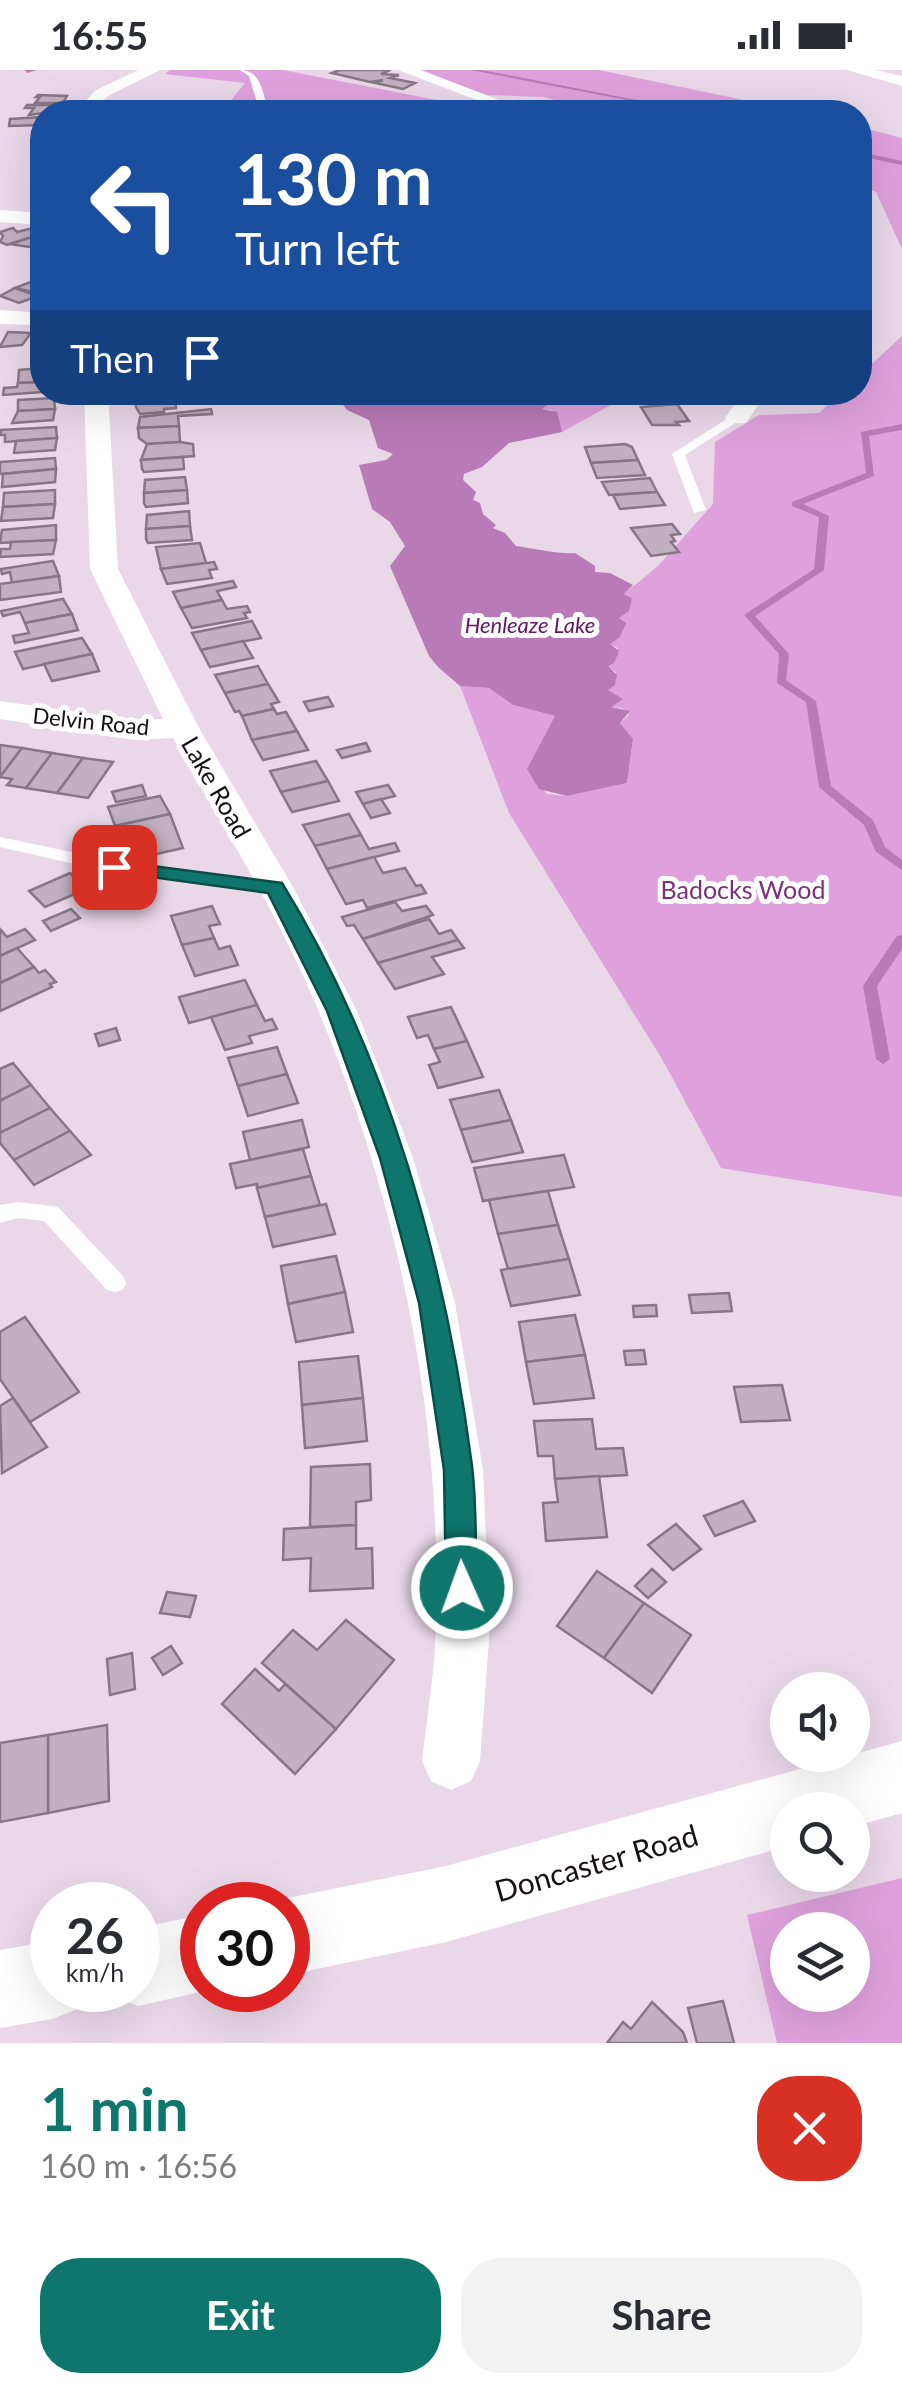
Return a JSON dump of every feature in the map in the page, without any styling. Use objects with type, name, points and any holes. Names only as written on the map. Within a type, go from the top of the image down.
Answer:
[{"type":"street","points":[[95,100],[152,70]]},
{"type":"street","points":[[406,70],[489,100]]},
{"type":"street","points":[[855,70],[902,82]]},
{"type":"street","points":[[0,216],[30,218]]},
{"type":"street","points":[[0,317],[30,318]]},
{"type":"street","name":"Lake Road","points":[[97,405],[104,569],[183,728],[275,887],[338,1011],[392,1158],[432,1303],[458,1470],[462,1627],[451,1761]]},
{"type":"street","points":[[737,418],[746,405]]},
{"type":"street","name":"Delvin Road","points":[[0,710],[134,730],[183,728]]},
{"type":"street","name":"Doncaster Road","points":[[310,1932],[446,1904],[902,1777]]},
{"type":"street","points":[[0,1989],[30,1984]]},
{"type":"lane","points":[[244,70],[254,75],[261,100]]},
{"type":"lane","points":[[699,510],[678,454],[737,418]]},
{"type":"lane","points":[[0,842],[114,867],[275,887]]},
{"type":"lane","points":[[0,1214],[18,1210],[50,1213],[115,1283]]},
{"type":"green space","points":[[170,70],[283,70],[437,100],[232,100],[245,83],[165,74]]},
{"type":"green space","points":[[419,70],[599,70],[744,100],[555,100],[486,95]]},
{"type":"green space","points":[[872,130],[902,138],[902,249],[872,190]]},
{"type":"green space","name":"Badocks Wood","points":[[902,336],[902,1197],[721,1168],[662,1059],[509,813],[460,686],[489,688],[513,705],[555,716],[529,773],[547,794],[567,796],[627,783],[633,740],[620,723],[629,715],[622,708],[611,707],[608,690],[616,672],[607,666],[618,648],[609,644],[619,617],[629,611],[631,597],[624,594],[658,566],[713,504],[715,442],[759,415],[819,413],[828,405],[872,405],[872,364]]},
{"type":"green space","points":[[540,405],[611,405],[562,432],[552,410],[542,409]]},
{"type":"green space","points":[[902,1878],[902,2043],[777,2043],[747,1915],[843,1892],[870,1892],[870,1886]]},
{"type":"water","name":"Henleaze Lake","points":[[343,405],[547,405],[542,409],[557,412],[562,432],[509,443],[482,467],[464,474],[463,480],[476,492],[473,500],[480,503],[483,514],[496,525],[493,528],[505,533],[516,546],[575,553],[595,566],[595,572],[610,573],[633,585],[624,594],[632,598],[629,611],[619,618],[626,623],[620,637],[610,644],[619,651],[614,663],[608,666],[617,675],[615,685],[608,690],[623,699],[611,707],[630,711],[620,723],[633,739],[627,783],[567,796],[539,789],[527,769],[555,716],[513,705],[489,688],[460,686],[429,656],[390,566],[405,546],[390,522],[372,509],[359,465],[386,460],[393,454],[378,448],[369,420]]},
{"type":"building","points":[[384,70],[388,71],[381,74],[399,75],[390,78],[415,83],[403,89],[375,83],[383,80],[370,82],[332,73]]},
{"type":"building","points":[[38,95],[67,96],[65,100]]},
{"type":"building","points":[[30,118],[30,125],[9,126],[10,119]]},
{"type":"building","points":[[29,229],[30,238],[7,245],[0,242],[0,232]]},
{"type":"building","points":[[30,238],[30,247],[10,244]]},
{"type":"building","points":[[30,282],[30,291],[15,288]]},
{"type":"building","points":[[15,288],[30,293],[30,299],[19,303],[0,296]]},
{"type":"building","points":[[8,332],[30,333],[22,345],[0,347]]},
{"type":"building","points":[[30,369],[30,382],[18,383],[19,370]]},
{"type":"building","points":[[30,382],[30,393],[3,395],[4,388],[17,387],[18,383]]},
{"type":"building","points":[[30,399],[30,405],[55,405],[55,409],[18,411],[18,400]]},
{"type":"building","points":[[176,405],[176,408],[140,414],[136,407]]},
{"type":"building","points":[[678,405],[689,421],[652,425],[641,407]]},
{"type":"building","points":[[55,409],[53,420],[12,423],[18,411]]},
{"type":"building","points":[[211,409],[212,414],[178,416],[179,426],[138,428],[140,417]]},
{"type":"building","points":[[179,426],[180,442],[147,444],[139,438],[138,428]]},
{"type":"building","points":[[56,427],[57,438],[5,442],[5,435],[1,435],[1,430]]},
{"type":"building","points":[[57,438],[55,450],[14,453],[16,441]]},
{"type":"building","points":[[147,444],[193,444],[194,456],[141,460]]},
{"type":"building","points":[[585,447],[632,447],[638,460],[591,463]]},
{"type":"building","points":[[183,457],[184,469],[142,469],[141,460]]},
{"type":"building","points":[[55,458],[56,469],[0,474],[0,462]]},
{"type":"building","points":[[638,460],[645,475],[597,478],[591,463]]},
{"type":"building","points":[[56,469],[55,482],[2,487],[3,474]]},
{"type":"building","points":[[185,477],[187,490],[144,493],[145,480]]},
{"type":"building","points":[[650,478],[657,492],[609,495],[602,482]]},
{"type":"building","points":[[55,490],[55,504],[3,507],[4,493]]},
{"type":"building","points":[[187,490],[188,503],[146,507],[144,503],[144,493]]},
{"type":"building","points":[[657,492],[665,505],[620,509],[613,495]]},
{"type":"building","points":[[55,504],[53,518],[1,521],[3,507]]},
{"type":"building","points":[[189,511],[190,526],[146,529],[147,515]]},
{"type":"building","points":[[672,524],[680,534],[671,535],[675,541],[671,542],[679,552],[651,556],[631,528]]},
{"type":"building","points":[[56,525],[56,540],[0,543],[2,530]]},
{"type":"building","points":[[190,526],[192,540],[148,543],[146,539],[146,529]]},
{"type":"building","points":[[56,540],[53,554],[0,557],[1,549],[10,549],[11,542]]},
{"type":"building","points":[[200,543],[206,563],[161,569],[156,547]]},
{"type":"building","points":[[53,561],[59,576],[12,583],[10,572],[2,574],[1,569]]},
{"type":"building","points":[[214,562],[217,569],[209,570],[212,578],[167,584],[161,569]]},
{"type":"building","points":[[59,576],[61,592],[0,600],[0,584]]},
{"type":"building","points":[[233,581],[236,587],[217,591],[222,600],[181,608],[173,592]]},
{"type":"building","points":[[63,599],[72,614],[25,623],[20,612],[3,616],[1,611]]},
{"type":"building","points":[[222,600],[227,609],[247,606],[247,618],[192,628],[181,608]]},
{"type":"building","points":[[72,614],[78,630],[15,643],[13,636],[29,633],[25,623]]},
{"type":"building","points":[[252,621],[261,638],[201,650],[192,633]]},
{"type":"building","points":[[82,638],[92,654],[23,669],[15,652]]},
{"type":"building","points":[[243,641],[253,658],[210,667],[201,650]]},
{"type":"building","points":[[92,654],[99,671],[52,681],[44,664]]},
{"type":"building","points":[[258,666],[268,684],[225,693],[215,675]]},
{"type":"building","points":[[268,684],[279,702],[271,704],[274,709],[242,716],[235,712],[225,693]]},
{"type":"building","points":[[328,697],[333,706],[309,711],[304,702]]},
{"type":"building","points":[[274,709],[277,714],[286,712],[297,731],[252,740],[242,716]]},
{"type":"building","points":[[297,731],[308,750],[263,760],[252,740]]},
{"type":"building","points":[[366,743],[370,751],[342,758],[337,750]]},
{"type":"building","points":[[0,745],[22,748],[0,777]]},
{"type":"building","points":[[22,748],[52,753],[26,788],[7,785],[12,779],[0,777]]},
{"type":"building","points":[[52,753],[83,758],[57,793],[26,788]]},
{"type":"building","points":[[83,758],[113,762],[88,798],[57,793]]},
{"type":"building","points":[[316,761],[328,781],[281,792],[270,771]]},
{"type":"building","points":[[328,781],[339,801],[292,812],[281,792]]},
{"type":"building","points":[[142,785],[146,796],[116,802],[112,792]]},
{"type":"building","points":[[388,785],[395,796],[363,804],[356,792]]},
{"type":"building","points":[[160,796],[170,814],[115,826],[108,807]]},
{"type":"building","points":[[381,799],[390,813],[371,818],[363,804]]},
{"type":"building","points":[[170,814],[183,848],[129,860],[115,826]]},
{"type":"building","points":[[349,814],[361,835],[315,846],[303,825]]},
{"type":"building","points":[[361,835],[369,849],[395,843],[399,851],[327,869],[315,846]]},
{"type":"building","points":[[374,857],[383,873],[405,868],[416,886],[421,885],[426,893],[367,908],[363,900],[346,904],[327,869]]},
{"type":"building","points":[[70,873],[86,889],[45,907],[29,891]]},
{"type":"building","points":[[395,902],[402,911],[426,906],[433,915],[363,939],[354,925],[347,926],[342,917]]},
{"type":"building","points":[[212,906],[220,924],[209,926],[214,938],[182,945],[171,916]]},
{"type":"building","points":[[71,909],[80,918],[51,931],[43,921]]},
{"type":"building","points":[[429,919],[439,934],[451,930],[458,940],[378,963],[363,939]]},
{"type":"building","points":[[0,929],[7,937],[25,929],[35,940],[0,956]]},
{"type":"building","points":[[214,938],[219,949],[230,946],[238,965],[195,976],[182,945]]},
{"type":"building","points":[[458,940],[464,948],[432,957],[444,974],[395,989],[378,963]]},
{"type":"building","points":[[17,948],[34,967],[0,983],[0,956]]},
{"type":"building","points":[[34,967],[39,973],[45,970],[56,982],[0,1011],[0,983]]},
{"type":"building","points":[[245,980],[257,1005],[189,1023],[179,997]]},
{"type":"building","points":[[257,1005],[265,1021],[272,1019],[277,1029],[249,1036],[252,1043],[225,1050],[211,1017]]},
{"type":"building","points":[[451,1007],[467,1041],[434,1049],[428,1035],[417,1038],[408,1017]]},
{"type":"building","points":[[116,1028],[120,1040],[99,1046],[95,1034]]},
{"type":"building","points":[[467,1041],[483,1077],[438,1088],[429,1065],[440,1062],[434,1049]]},
{"type":"building","points":[[277,1047],[287,1074],[238,1086],[228,1058]]},
{"type":"building","points":[[13,1063],[31,1085],[0,1101],[0,1069]]},
{"type":"building","points":[[287,1074],[298,1103],[248,1116],[238,1086]]},
{"type":"building","points":[[31,1085],[50,1108],[0,1133],[0,1101]]},
{"type":"building","points":[[499,1090],[511,1120],[461,1130],[450,1100]]},
{"type":"building","points":[[50,1108],[70,1131],[14,1160],[0,1143],[0,1133]]},
{"type":"building","points":[[302,1120],[309,1147],[250,1160],[243,1132]]},
{"type":"building","points":[[511,1120],[523,1152],[472,1162],[461,1130]]},
{"type":"building","points":[[70,1131],[91,1155],[34,1185],[14,1160]]},
{"type":"building","points":[[303,1149],[311,1176],[257,1188],[257,1184],[236,1188],[230,1164]]},
{"type":"building","points":[[564,1155],[574,1187],[483,1201],[474,1168]]},
{"type":"building","points":[[311,1176],[320,1205],[265,1217],[257,1188]]},
{"type":"building","points":[[548,1191],[558,1225],[498,1234],[489,1200]]},
{"type":"building","points":[[326,1204],[335,1234],[273,1247],[265,1217]]},
{"type":"building","points":[[558,1225],[569,1259],[508,1269],[498,1234]]},
{"type":"building","points":[[336,1256],[345,1292],[288,1304],[281,1266]]},
{"type":"building","points":[[569,1259],[580,1295],[511,1306],[501,1270]]},
{"type":"building","points":[[345,1292],[353,1332],[296,1342],[288,1304]]},
{"type":"building","points":[[729,1293],[732,1311],[692,1313],[689,1295]]},
{"type":"building","points":[[656,1305],[657,1316],[634,1317],[633,1306]]},
{"type":"building","points":[[575,1315],[585,1355],[526,1362],[519,1322]]},
{"type":"building","points":[[25,1317],[79,1392],[30,1422],[0,1379],[0,1332]]},
{"type":"building","points":[[644,1350],[646,1364],[626,1365],[624,1351]]},
{"type":"building","points":[[585,1355],[594,1398],[534,1404],[526,1362]]},
{"type":"building","points":[[358,1356],[363,1398],[302,1405],[299,1362]]},
{"type":"building","points":[[782,1385],[790,1420],[741,1422],[734,1387]]},
{"type":"building","points":[[13,1398],[47,1447],[2,1473],[0,1406]]},
{"type":"building","points":[[363,1398],[367,1441],[305,1448],[302,1405]]},
{"type":"building","points":[[592,1419],[596,1449],[623,1448],[627,1475],[555,1479],[553,1456],[538,1456],[534,1421]]},
{"type":"building","points":[[370,1464],[371,1500],[356,1502],[356,1525],[310,1527],[311,1467]]},
{"type":"building","points":[[599,1476],[607,1537],[546,1541],[543,1503],[558,1502],[555,1479]]},
{"type":"building","points":[[743,1501],[755,1521],[715,1536],[704,1516]]},
{"type":"building","points":[[676,1524],[701,1549],[673,1570],[648,1545]]},
{"type":"building","points":[[356,1525],[356,1549],[372,1548],[373,1588],[310,1591],[311,1558],[283,1560],[284,1529]]},
{"type":"building","points":[[652,1569],[666,1582],[648,1598],[635,1586]]},
{"type":"building","points":[[597,1571],[644,1603],[604,1658],[557,1626]]},
{"type":"building","points":[[167,1592],[196,1596],[190,1617],[160,1613]]},
{"type":"building","points":[[644,1603],[691,1635],[652,1693],[604,1658]]},
{"type":"building","points":[[346,1620],[394,1660],[336,1729],[262,1663],[293,1630],[317,1650]]},
{"type":"building","points":[[171,1646],[182,1663],[163,1675],[152,1658]]},
{"type":"building","points":[[132,1653],[135,1689],[110,1695],[107,1659]]},
{"type":"building","points":[[255,1669],[279,1691],[285,1684],[336,1729],[295,1774],[222,1704]]},
{"type":"building","points":[[107,1725],[109,1801],[48,1813],[48,1735]]},
{"type":"building","points":[[48,1735],[48,1813],[0,1822],[0,1743]]},
{"type":"building","points":[[723,2001],[734,2043],[697,2043],[688,2008]]},
{"type":"building","points":[[652,2002],[683,2032],[687,2043],[607,2043],[623,2022],[631,2029]]},
{"type":"waterway","points":[[27,71],[34,70]]},
{"type":"waterway","points":[[474,70],[632,100]]},
{"type":"waterway","points":[[872,157],[902,163]]},
{"type":"waterway","points":[[902,427],[864,434],[871,474],[795,504],[824,516],[819,570],[749,615],[784,654],[781,681],[811,701],[825,787],[869,823],[880,849],[902,866]]},
{"type":"waterway","points":[[883,1059],[870,986],[902,939]]},
{"type":"route","points":[[114,867],[275,887],[338,1011],[392,1158],[432,1303],[458,1470],[462,1588]]}]
